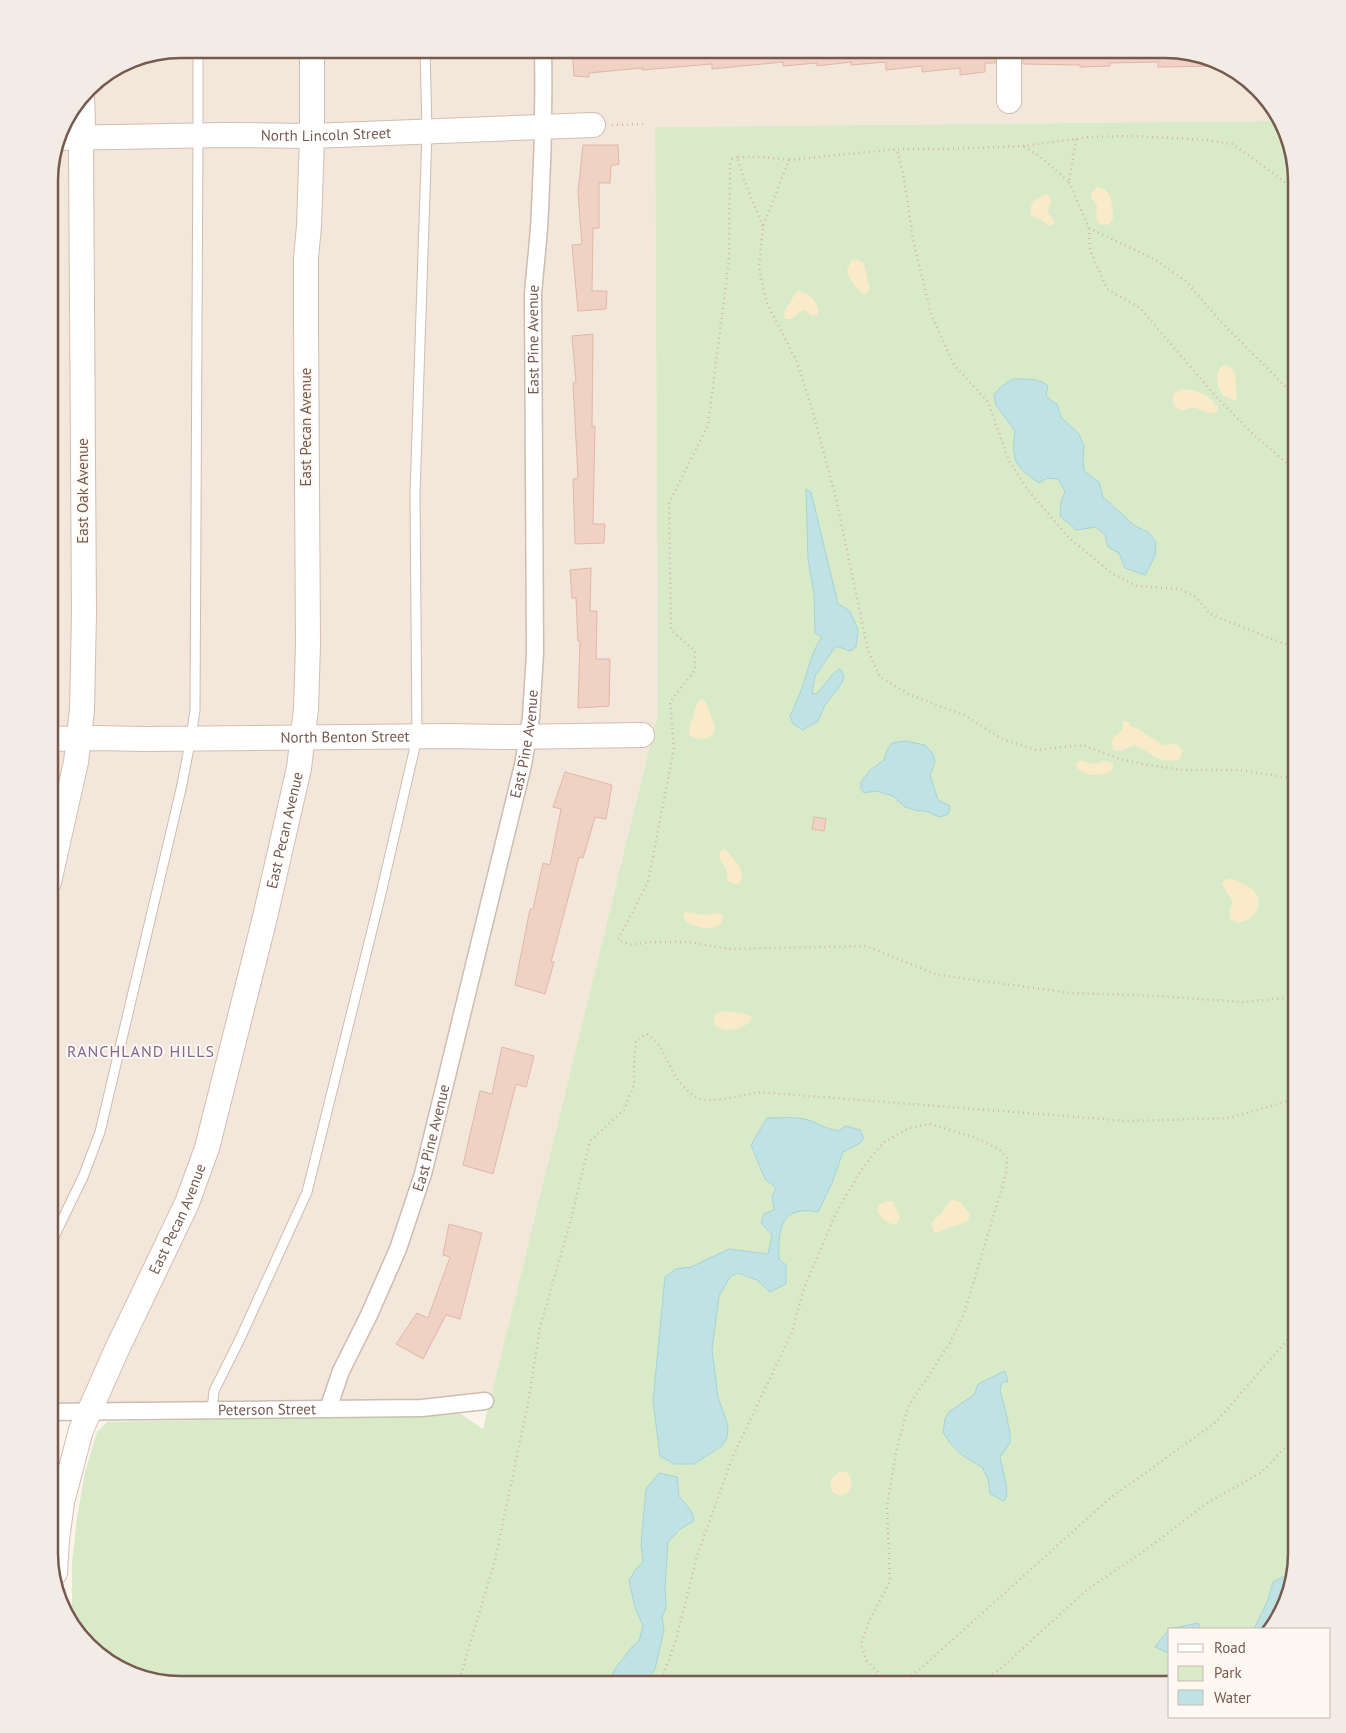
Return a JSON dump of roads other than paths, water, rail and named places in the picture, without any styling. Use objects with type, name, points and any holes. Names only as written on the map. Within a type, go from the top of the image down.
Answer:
[{"type":"street","name":"East Pecan Avenue","points":[[58,1532],[62,1502],[81,1430],[187,1203],[205,1155],[239,1023],[299,768],[306,709],[308,644],[306,264],[312,136],[312,58]]},
{"type":"street","name":"East Pine Avenue","points":[[328,1409],[341,1371],[369,1315],[398,1249],[424,1174],[523,765],[528,737],[535,653],[533,295],[540,212],[544,128],[543,58]]},
{"type":"street","points":[[1009,58],[1009,101]]},
{"type":"street","name":"East Oak Avenue","points":[[58,842],[76,762],[82,710],[84,657],[70,138],[83,112],[83,106]]},
{"type":"street","name":"North Lincoln Street","points":[[70,138],[312,136],[592,125]]},
{"type":"street","name":"North Benton Street","points":[[58,739],[642,735]]},
{"type":"street","name":"Peterson Street","points":[[58,1412],[422,1408],[485,1401]]},
{"type":"lane","points":[[58,1228],[83,1177],[100,1132],[192,738],[195,710],[198,58]]},
{"type":"lane","points":[[212,1410],[214,1391],[247,1324],[307,1192],[379,902],[417,738],[415,494],[427,132],[425,58]]},
{"type":"water","points":[[1012,379],[1036,380],[1048,386],[1046,395],[1057,404],[1061,417],[1079,434],[1084,446],[1084,471],[1099,482],[1103,497],[1135,526],[1148,532],[1156,542],[1155,556],[1145,575],[1125,568],[1119,553],[1108,547],[1105,535],[1096,527],[1076,530],[1060,516],[1061,502],[1065,491],[1058,479],[1047,478],[1039,483],[1016,462],[1014,449],[1015,431],[996,405],[994,395]]},
{"type":"water","points":[[806,489],[811,492],[838,604],[850,611],[858,630],[856,647],[850,651],[836,646],[815,676],[812,693],[816,694],[836,671],[840,669],[844,676],[842,683],[825,705],[818,721],[803,730],[793,724],[790,716],[813,653],[822,637],[815,633],[814,594],[808,559]]},
{"type":"water","points":[[905,741],[925,745],[933,754],[935,762],[930,775],[938,800],[950,806],[948,814],[940,817],[925,811],[918,811],[905,807],[893,796],[876,791],[864,793],[861,788],[861,782],[869,771],[884,760],[887,750],[892,743]]},
{"type":"water","points":[[767,1118],[801,1118],[838,1131],[846,1126],[860,1130],[864,1138],[859,1144],[843,1152],[832,1183],[818,1212],[796,1212],[784,1222],[779,1238],[779,1259],[786,1265],[786,1284],[770,1292],[757,1280],[738,1273],[730,1277],[719,1296],[712,1350],[718,1397],[728,1426],[727,1438],[722,1446],[694,1464],[674,1464],[660,1456],[653,1401],[665,1277],[676,1269],[691,1267],[729,1249],[768,1254],[772,1235],[761,1223],[764,1214],[774,1210],[772,1196],[776,1188],[765,1179],[751,1145]]},
{"type":"water","points":[[1005,1371],[1008,1382],[1002,1382],[1000,1390],[1010,1434],[1010,1443],[1000,1457],[1006,1484],[1007,1496],[1004,1501],[990,1494],[988,1479],[982,1467],[962,1455],[950,1443],[943,1432],[945,1419],[950,1411],[974,1395],[978,1384]]},
{"type":"water","points":[[659,1473],[677,1477],[679,1496],[692,1512],[694,1521],[680,1529],[668,1542],[665,1586],[666,1608],[662,1617],[664,1630],[655,1669],[650,1676],[611,1676],[617,1666],[639,1641],[643,1626],[635,1607],[629,1581],[635,1570],[643,1562],[641,1545],[646,1489]]},
{"type":"water","points":[[1286,1576],[1279,1600],[1268,1621],[1263,1628],[1254,1628],[1268,1600],[1273,1582]]},
{"type":"water","points":[[1198,1623],[1200,1628],[1174,1628]]},
{"type":"water","points":[[1168,1630],[1168,1653],[1155,1647]]},
{"type":"district","name":"RANCHLAND HILLS","points":[[141,1051]]}]
